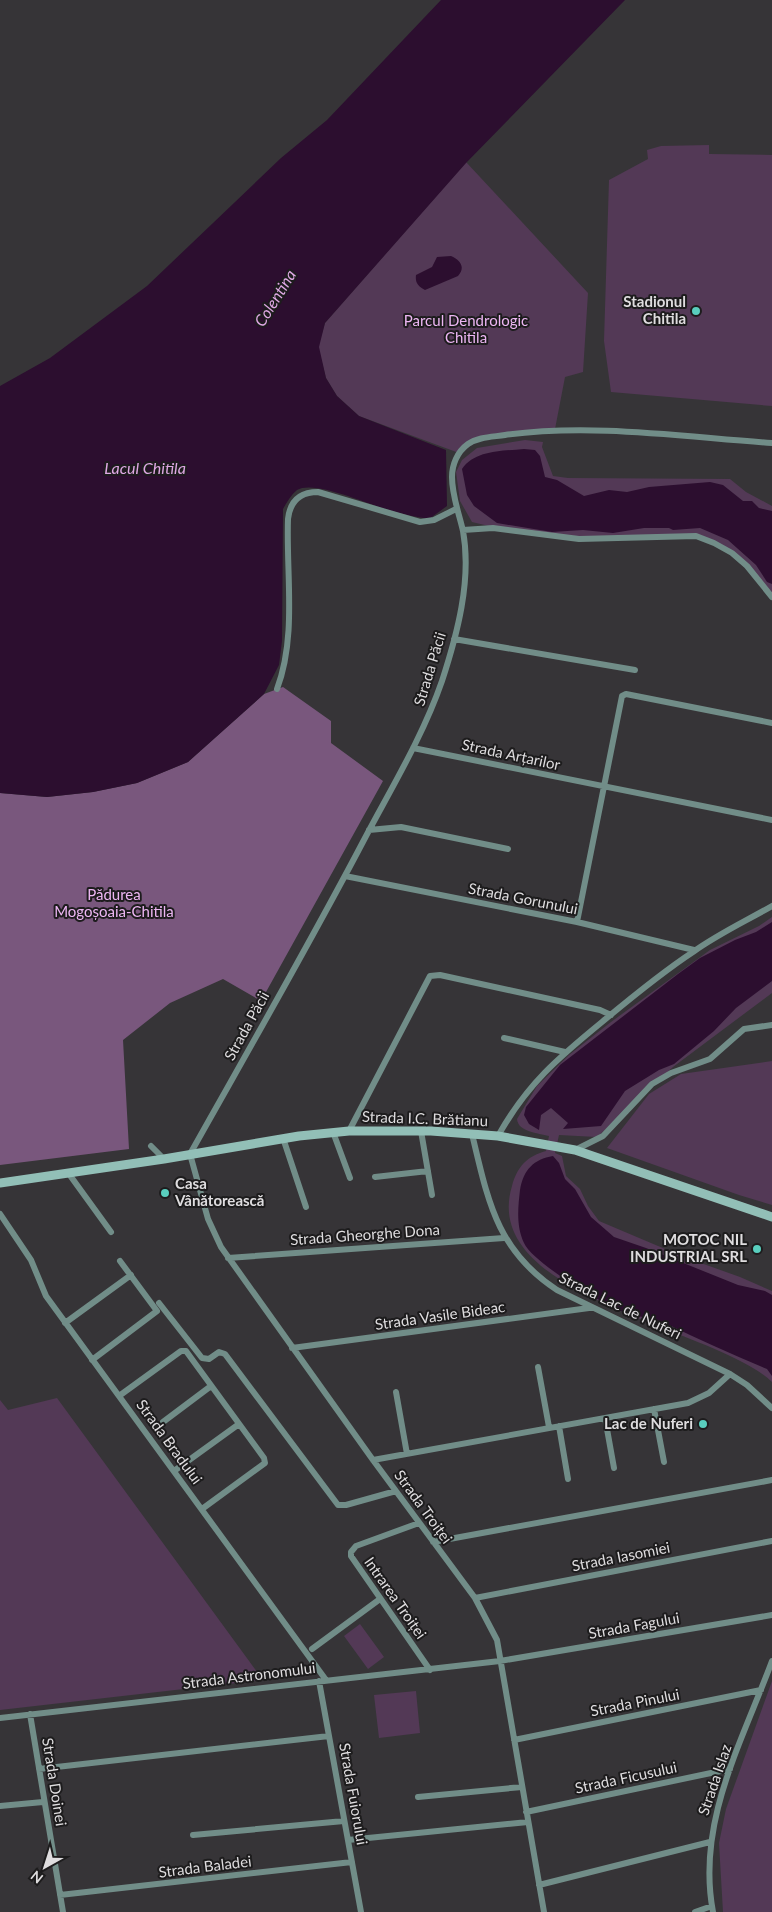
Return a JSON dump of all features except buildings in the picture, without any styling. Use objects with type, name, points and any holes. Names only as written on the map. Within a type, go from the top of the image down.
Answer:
[{"type":"main road","name":"Strada I.C. Brătianu","points":[[0,1183],[164,1159],[283,1138],[349,1131],[421,1131],[498,1136],[575,1150],[772,1217]]},
{"type":"street","name":"Strada Păcii","points":[[190,1154],[345,876],[432,710],[454,639],[464,592],[466,565],[462,530],[456,508],[452,479],[453,466],[459,453],[469,444],[483,438],[534,430],[596,431],[772,443]]},
{"type":"street","points":[[277,689],[282,676],[288,636],[288,519],[289,511],[298,497],[304,493],[318,492],[420,522],[434,520],[456,508]]},
{"type":"street","points":[[462,530],[493,528],[578,539],[696,536],[732,553],[747,566],[772,597]]},
{"type":"street","points":[[454,639],[635,670]]},
{"type":"street","points":[[577,922],[622,696],[626,694],[772,723]]},
{"type":"street","name":"Strada Arțarilor","points":[[413,748],[772,820]]},
{"type":"street","points":[[370,830],[401,827],[508,849]]},
{"type":"street","name":"Strada Gorunului","points":[[345,876],[577,922],[694,950]]},
{"type":"street","points":[[498,1136],[513,1109],[532,1084],[565,1052],[694,950],[772,906]]},
{"type":"street","points":[[349,1131],[426,979],[430,976],[440,975],[600,1010],[611,1015]]},
{"type":"street","points":[[575,1150],[603,1136],[652,1084],[671,1073],[710,1059],[744,1029],[772,1025]]},
{"type":"street","points":[[504,1038],[565,1052]]},
{"type":"street","points":[[421,1131],[432,1195]]},
{"type":"street","points":[[333,1132],[350,1178]]},
{"type":"street","name":"Strada Lac de Nuferi","points":[[472,1134],[486,1192],[504,1238],[533,1274],[557,1290],[591,1308],[730,1374],[747,1385],[772,1408]]},
{"type":"street","points":[[283,1138],[306,1207]]},
{"type":"street","points":[[152,1146],[164,1159]]},
{"type":"street","name":"Strada Troiței","points":[[190,1154],[192,1168],[213,1231],[228,1258],[475,1598],[494,1634],[544,1912]]},
{"type":"street","points":[[375,1177],[428,1171]]},
{"type":"street","points":[[68,1174],[110,1232]]},
{"type":"street","name":"Strada Bradului","points":[[0,1214],[31,1260],[46,1296],[202,1508],[323,1680]]},
{"type":"street","name":"Strada Gheorghe Dona","points":[[228,1258],[504,1238]]},
{"type":"street","points":[[92,1360],[157,1311],[120,1261]]},
{"type":"street","points":[[65,1323],[131,1275]]},
{"type":"street","points":[[159,1303],[202,1358],[209,1359],[219,1352],[225,1354],[338,1505],[346,1505],[396,1491]]},
{"type":"street","name":"Strada Vasile Bideac","points":[[292,1348],[591,1308]]},
{"type":"street","points":[[119,1396],[183,1351],[266,1460],[202,1508]]},
{"type":"street","points":[[538,1367],[549,1427]]},
{"type":"street","points":[[373,1460],[695,1401],[709,1393],[730,1374]]},
{"type":"street","points":[[164,1422],[211,1386]]},
{"type":"street","points":[[396,1392],[407,1454]]},
{"type":"street","points":[[654,1409],[664,1462]]},
{"type":"street","points":[[605,1418],[614,1468]]},
{"type":"street","points":[[174,1471],[239,1424]]},
{"type":"street","points":[[559,1426],[568,1479]]},
{"type":"street","points":[[433,1542],[772,1480]]},
{"type":"street","name":"Intrarea Troiței","points":[[419,1523],[356,1546],[351,1552],[352,1560],[430,1670]]},
{"type":"street","name":"Strada Iasomiei","points":[[475,1598],[772,1540]]},
{"type":"street","points":[[312,1649],[380,1599]]},
{"type":"street","name":"Strada Fagului","points":[[500,1661],[772,1615]]},
{"type":"street","name":"Strada Astronomului","points":[[0,1718],[500,1661]]},
{"type":"street","name":"Strada Islaz","points":[[712,1909],[710,1842],[714,1820],[730,1769],[772,1661]]},
{"type":"street","name":"Strada Fuiorului","points":[[323,1680],[329,1736],[361,1912]]},
{"type":"street","name":"Strada Pinului","points":[[514,1740],[761,1690]]},
{"type":"street","name":"Strada Doinei","points":[[30,1714],[63,1912]]},
{"type":"street","points":[[39,1769],[329,1736]]},
{"type":"street","name":"Strada Ficusului","points":[[526,1812],[730,1769]]},
{"type":"street","points":[[418,1797],[522,1787]]},
{"type":"street","points":[[0,1806],[44,1802]]},
{"type":"street","points":[[193,1835],[344,1821]]},
{"type":"street","points":[[348,1840],[528,1822]]},
{"type":"street","points":[[539,1885],[710,1842]]},
{"type":"street","name":"Strada Baladei","points":[[60,1895],[352,1862]]},
{"type":"street","points":[[695,1912],[712,1909]]},
{"type":"green space","points":[[709,145],[709,154],[772,155],[772,406],[611,392],[604,341],[609,180],[648,159],[647,150],[661,146]]},
{"type":"green space","name":"Parcul Dendrologic Chitila","points":[[466,162],[588,293],[583,372],[565,377],[555,429],[483,438],[459,453],[359,416],[337,396],[326,378],[318,347],[325,323]]},
{"type":"green space","points":[[525,440],[543,442],[542,447],[553,476],[568,478],[730,479],[746,492],[772,506],[772,599],[742,565],[705,538],[588,538],[530,533],[472,522],[460,501],[456,472],[462,460],[477,448]]},
{"type":"green space","name":"Pădurea Mogoșoaia-Chitila","points":[[283,687],[331,721],[331,743],[383,781],[261,1001],[223,979],[170,1003],[123,1040],[129,1149],[0,1165],[0,793],[47,797],[93,792],[137,783],[188,762],[264,694]]},
{"type":"green space","points":[[772,917],[772,993],[673,1067],[597,1137],[559,1135],[555,1153],[562,1156],[566,1176],[580,1189],[588,1206],[599,1221],[772,1291],[772,1382],[744,1363],[609,1305],[565,1283],[531,1256],[511,1224],[512,1186],[514,1179],[528,1159],[546,1151],[549,1136],[534,1133],[521,1127],[517,1119],[537,1086],[569,1055],[710,950],[759,926]]},
{"type":"green space","points":[[772,1061],[772,1205],[607,1148],[649,1094],[681,1074]]},
{"type":"green space","points":[[57,1398],[263,1680],[0,1710],[0,1400],[8,1410]]},
{"type":"green space","points":[[360,1624],[384,1657],[368,1669],[344,1636]]},
{"type":"green space","points":[[772,1681],[772,1912],[723,1912],[719,1843],[726,1809]]},
{"type":"green space","points":[[416,1691],[420,1733],[379,1738],[374,1695]]},
{"type":"water","name":"Lacul Chitila","points":[[441,0],[625,0],[466,163],[325,323],[319,347],[326,378],[337,396],[359,416],[446,450],[447,506],[429,519],[395,512],[345,495],[317,488],[297,490],[283,509],[282,641],[279,665],[264,694],[188,762],[137,783],[93,792],[47,797],[0,793],[0,386],[50,358],[147,286],[281,158],[327,120]]},
{"type":"water","points":[[451,256],[461,264],[462,270],[458,276],[425,290],[419,286],[416,275],[432,267],[437,257]]},
{"type":"water","points":[[535,450],[540,456],[545,477],[557,480],[584,496],[609,490],[627,492],[649,487],[710,482],[723,485],[743,501],[752,501],[759,508],[772,511],[772,584],[767,582],[756,565],[728,540],[700,528],[673,530],[669,528],[644,528],[613,533],[583,530],[552,532],[497,523],[474,506],[467,495],[462,469],[474,458],[482,455],[499,451]]},
{"type":"water","points":[[772,922],[772,981],[736,1008],[714,1031],[674,1064],[659,1070],[625,1091],[601,1126],[563,1129],[568,1123],[551,1108],[541,1115],[539,1130],[529,1124],[524,1115],[526,1107],[560,1065],[700,958],[735,940],[756,932]]},
{"type":"water","points":[[553,1156],[559,1163],[565,1179],[575,1189],[591,1217],[614,1237],[738,1285],[765,1291],[772,1295],[772,1376],[767,1369],[667,1324],[616,1309],[586,1293],[554,1272],[530,1251],[521,1237],[518,1217],[520,1190],[524,1177],[530,1167],[540,1160]]},
{"type":"place","name":"Stadionul Chitila","points":[[696,311]]},
{"type":"place","name":"Casa Vânătorească","points":[[165,1193]]},
{"type":"place","name":"MOTOC NIL INDUSTRIAL SRL","points":[[757,1249]]},
{"type":"place","name":"Lac de Nuferi","points":[[703,1424]]},
{"type":"water label","name":"Colentina","points":[[275,298]]}]
